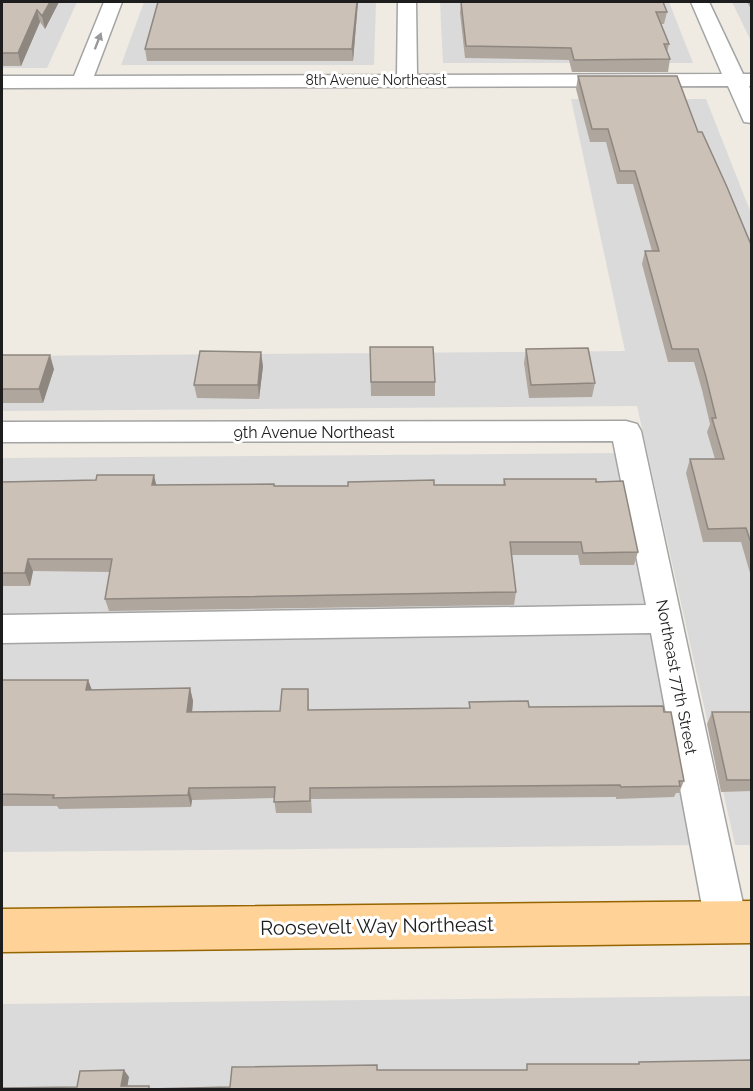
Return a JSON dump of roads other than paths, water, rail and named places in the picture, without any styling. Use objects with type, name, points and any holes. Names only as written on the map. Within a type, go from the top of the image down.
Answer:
[{"type":"main road","name":"Roosevelt Way Northeast","points":[[2,931],[739,922]]},
{"type":"street","points":[[82,81],[113,2]]},
{"type":"street","points":[[407,2],[407,80]]},
{"type":"street","points":[[700,2],[743,80],[752,117]]},
{"type":"street","name":"8th Avenue Northeast","points":[[2,82],[743,80]]},
{"type":"street","name":"9th Avenue Northeast","points":[[2,432],[626,431]]},
{"type":"street","name":"Northeast 77th Street","points":[[626,431],[666,619],[739,922]]},
{"type":"street","points":[[2,628],[666,619]]}]
